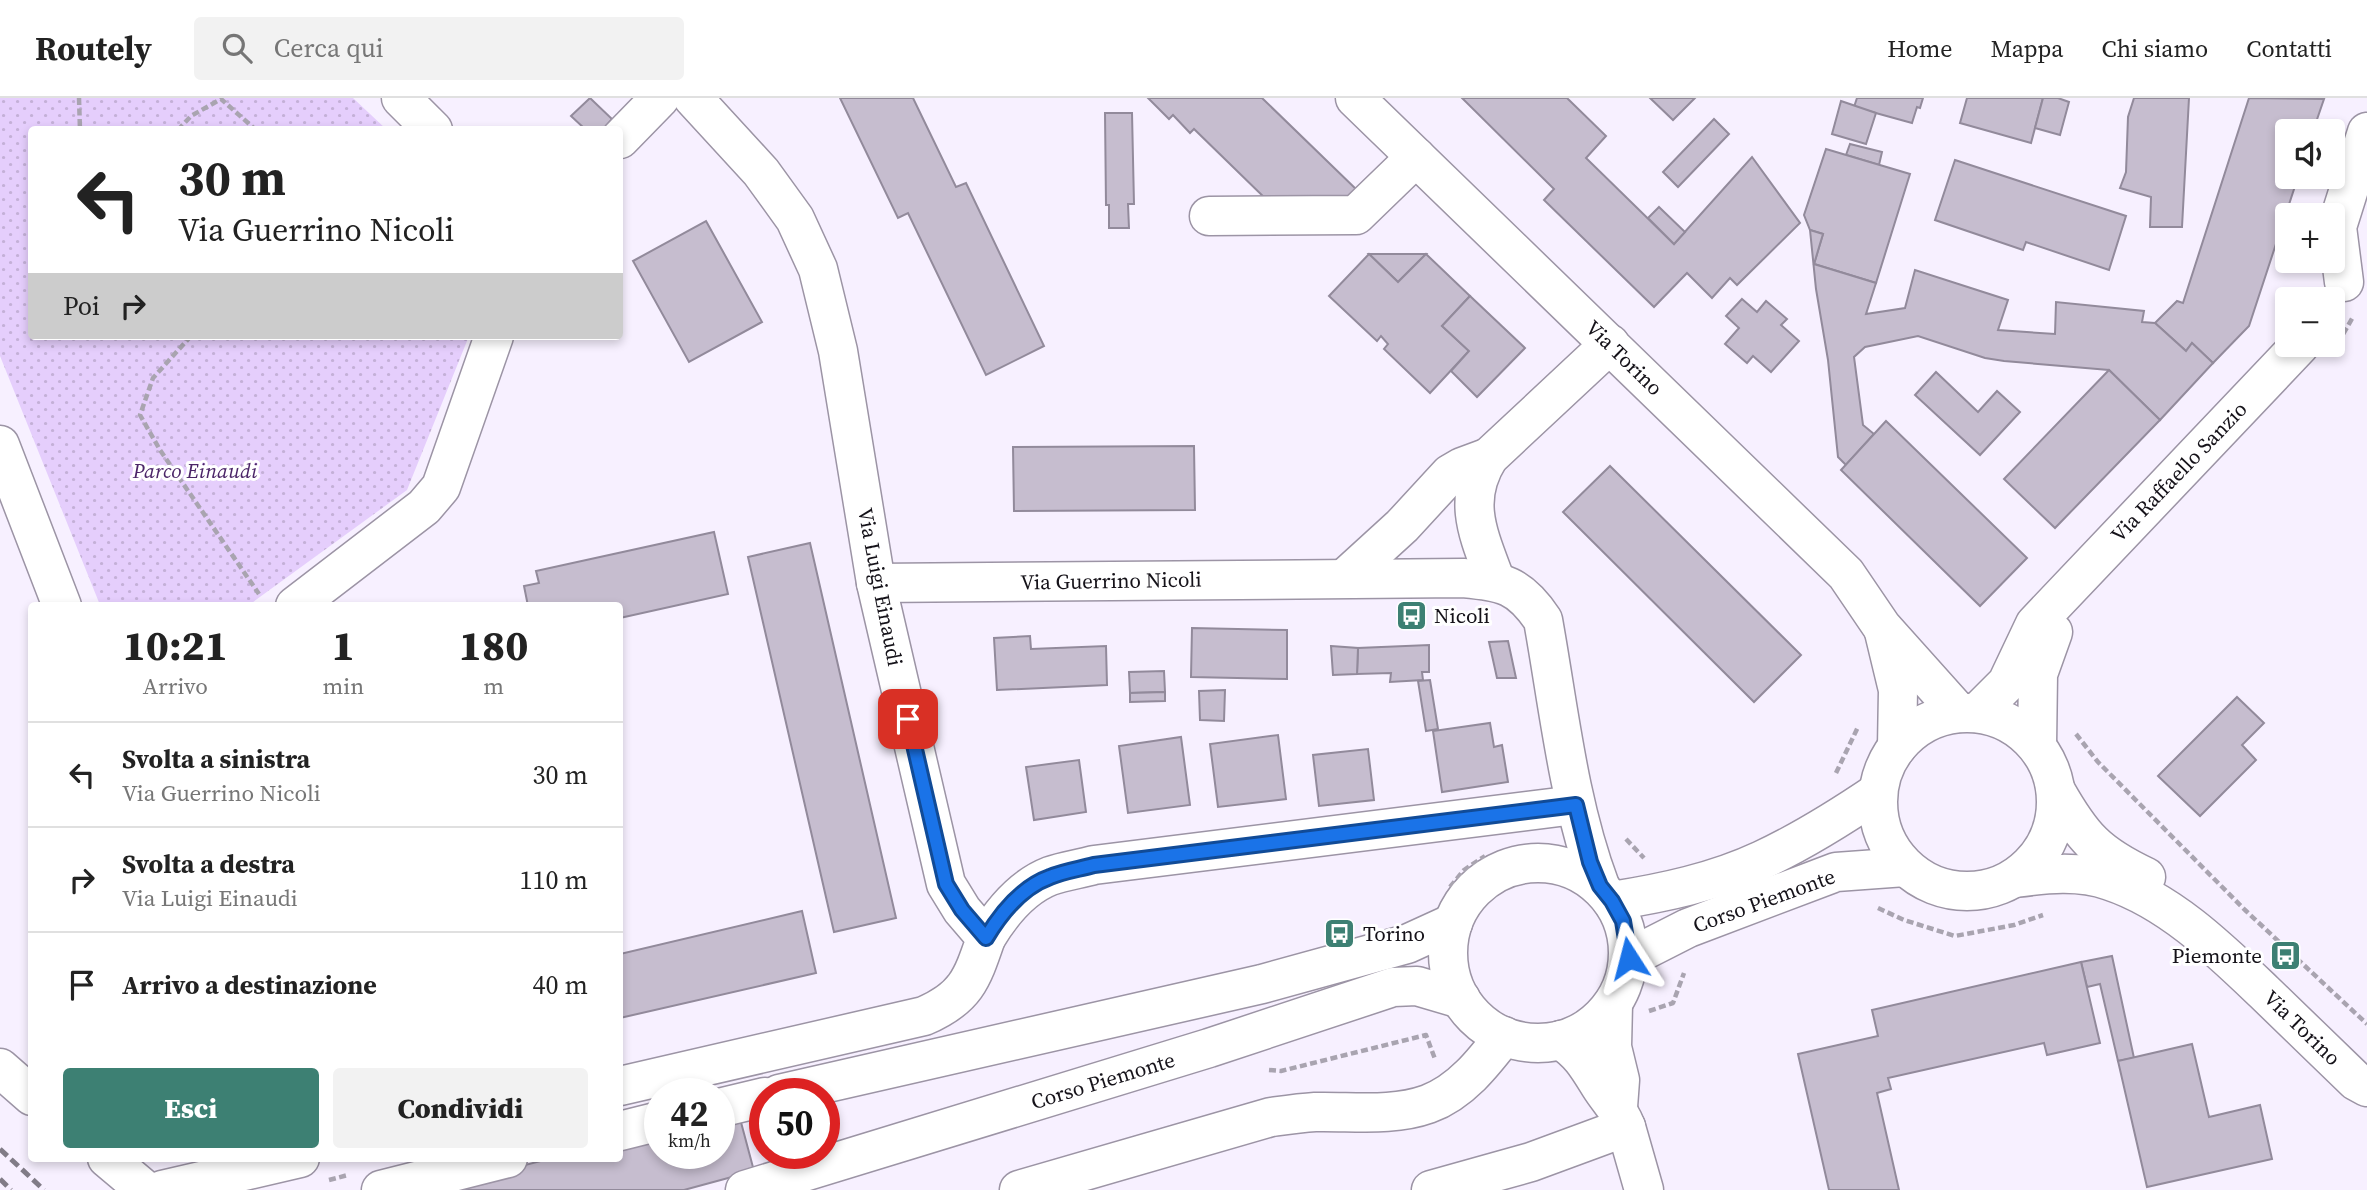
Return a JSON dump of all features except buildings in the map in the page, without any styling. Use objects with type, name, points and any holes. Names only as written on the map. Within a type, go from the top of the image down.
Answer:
[{"type":"street","points":[[401,98],[429,126]]},
{"type":"street","points":[[623,136],[660,98]]},
{"type":"street","name":"Via Luigi Einaudi","points":[[693,98],[761,172],[795,219],[818,269],[838,351],[876,583],[946,884],[962,910],[986,938]]},
{"type":"street","name":"Via Torino","points":[[1355,98],[1846,574],[1882,627],[1968,713]]},
{"type":"street","points":[[2338,287],[2337,228],[2367,132]]},
{"type":"street","points":[[1209,216],[1356,215],[1416,158]]},
{"type":"street","points":[[2341,287],[2367,245]]},
{"type":"street","points":[[278,601],[424,507],[441,487],[493,340]]},
{"type":"street","points":[[1496,582],[1483,548],[1473,501],[1481,470],[1489,457],[1610,344]]},
{"type":"street","name":"Via Raffaello Sanzio","points":[[1968,713],[2007,683],[2035,624],[2289,357]]},
{"type":"street","points":[[0,445],[60,602]]},
{"type":"street","points":[[1345,578],[1402,526],[1450,474],[1489,457]]},
{"type":"street","name":"Via Guerrino Nicoli","points":[[876,583],[1463,578],[1508,585],[1523,596],[1543,620],[1576,805],[1590,862],[1606,894]]},
{"type":"street","points":[[2037,746],[2038,674],[2053,631],[2059,598]]},
{"type":"street","name":"Via Torino","points":[[1882,627],[1898,690],[1897,747]]},
{"type":"street","points":[[1968,713],[1993,716],[2010,723],[2037,746],[2050,770],[2056,791],[2056,817],[2050,837],[2027,869],[2015,878],[1982,891],[1966,892],[1930,884],[1905,867],[1895,856],[1880,822],[1878,792],[1882,775],[1897,747],[1926,723],[1944,715],[1968,713]]},
{"type":"street","name":"Via Torino","points":[[2056,791],[2077,827],[2091,842],[2109,857],[2178,893],[2229,928],[2367,1061]]},
{"type":"street","name":"Corso Piemonte","points":[[1606,894],[1691,886],[1760,861],[1837,820],[1878,792]]},
{"type":"street","points":[[623,1085],[925,1016],[949,1005],[974,975],[986,938],[1000,916],[1023,893],[1049,877],[1094,865],[1576,805]]},
{"type":"street","points":[[840,1080],[1262,984],[1407,944],[1451,906],[1465,900],[1485,880],[1518,865],[1539,862],[1574,870],[1606,894],[1623,921],[1629,958],[1624,982],[1628,1008],[1612,1047],[1620,1080],[1622,1118],[1644,1190]]},
{"type":"street","name":"Corso Piemonte","points":[[1629,958],[1688,928],[1836,873],[1905,867]]},
{"type":"street","name":"Via Torino","points":[[2015,878],[2056,873],[2082,875],[2108,880],[2135,891],[2215,945],[2356,1081],[2367,1087]]},
{"type":"street","points":[[1451,906],[1449,969],[1461,999],[1475,1017],[1493,1031],[1519,1041],[1547,1043],[1589,1028],[1628,1008]]},
{"type":"street","name":"Corso Piemonte","points":[[745,1190],[1209,1048],[1393,987],[1417,986],[1461,999]]},
{"type":"street","points":[[1019,1190],[1272,1117],[1314,1112],[1366,1113],[1408,1109],[1429,1103],[1472,1075],[1504,1036]]},
{"type":"street","points":[[1561,1040],[1578,1052],[1622,1118]]},
{"type":"street","points":[[0,1068],[28,1092]]},
{"type":"street","points":[[1436,1189],[1535,1176],[1622,1118]]},
{"type":"street","points":[[623,1130],[644,1126]]},
{"type":"street","points":[[112,1162],[145,1190]]},
{"type":"street","points":[[162,1190],[283,1162]]},
{"type":"street","points":[[381,1190],[492,1162]]},
{"type":"path","points":[[79,98],[80,126]]},
{"type":"path","points":[[182,126],[191,116],[221,99],[251,126]]},
{"type":"path","points":[[187,340],[153,378],[140,415],[160,450],[278,601]]},
{"type":"path","points":[[1835,777],[1862,721]]},
{"type":"path","points":[[2074,731],[2098,762],[2245,910],[2367,1024]]},
{"type":"path","points":[[1451,906],[1464,870],[1491,853]]},
{"type":"path","points":[[1870,905],[1904,920],[1955,936],[2014,925],[2054,911]]},
{"type":"path","points":[[1628,1008],[1673,1003],[1688,965]]},
{"type":"green space","name":"Parco Einaudi","points":[[0,98],[353,98],[383,126],[28,126],[28,340],[467,340],[407,490],[253,602],[99,602],[0,356]]},
{"type":"railway","points":[[0,1149],[44,1190]]},
{"type":"railway","points":[[0,1179],[11,1190]]},
{"type":"place","name":"Nicoli","points":[[1411,616]]},
{"type":"place","name":"Torino","points":[[1340,934]]},
{"type":"place","name":"Piemonte","points":[[2285,956]]},
{"type":"route","points":[[908,719],[946,884],[962,910],[986,938],[1000,916],[1023,893],[1049,877],[1094,865],[1576,805],[1590,862],[1600,886],[1623,921],[1629,958]]}]
